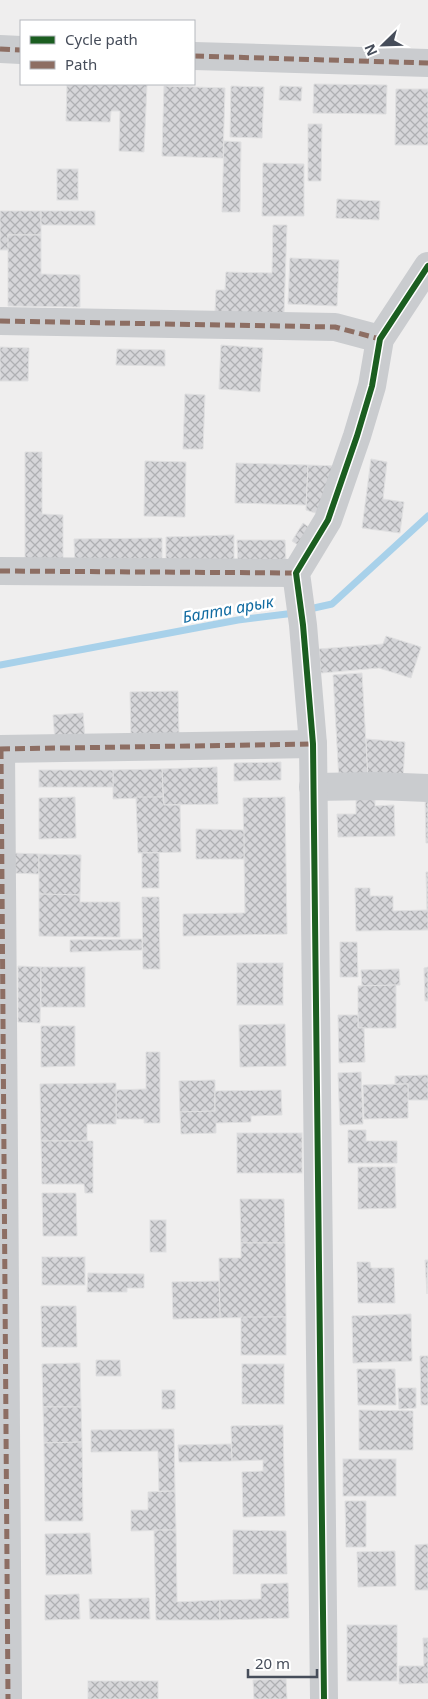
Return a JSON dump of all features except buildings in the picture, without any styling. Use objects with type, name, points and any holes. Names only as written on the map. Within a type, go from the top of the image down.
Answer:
[{"type":"street","points":[[0,49],[20,50]]},
{"type":"street","points":[[195,56],[428,63]]},
{"type":"street","points":[[324,1699],[313,744],[296,573],[328,520],[372,386],[380,339],[428,266]]},
{"type":"street","points":[[0,321],[335,328],[380,339]]},
{"type":"street","points":[[0,571],[296,573]]},
{"type":"street","points":[[8,1699],[1,749],[313,744]]},
{"type":"street","points":[[313,787],[377,786],[428,788]]},
{"type":"waterway","name":"Балта арык","points":[[305,610],[332,604],[428,516]]},
{"type":"waterway","name":"Балта арык","points":[[0,665],[238,620],[295,613]]},
{"type":"marked path","points":[[0,49],[20,50]]},
{"type":"marked path","points":[[195,56],[428,63]]},
{"type":"marked path","points":[[0,321],[335,327],[380,339]]},
{"type":"marked path","points":[[0,571],[296,573]]},
{"type":"marked path","points":[[0,749],[313,744]]},
{"type":"marked path","points":[[1,749],[8,1699]]},
{"type":"cycle path","points":[[324,1699],[313,744],[303,625],[296,573],[328,520],[372,386],[380,339],[428,266]]}]
